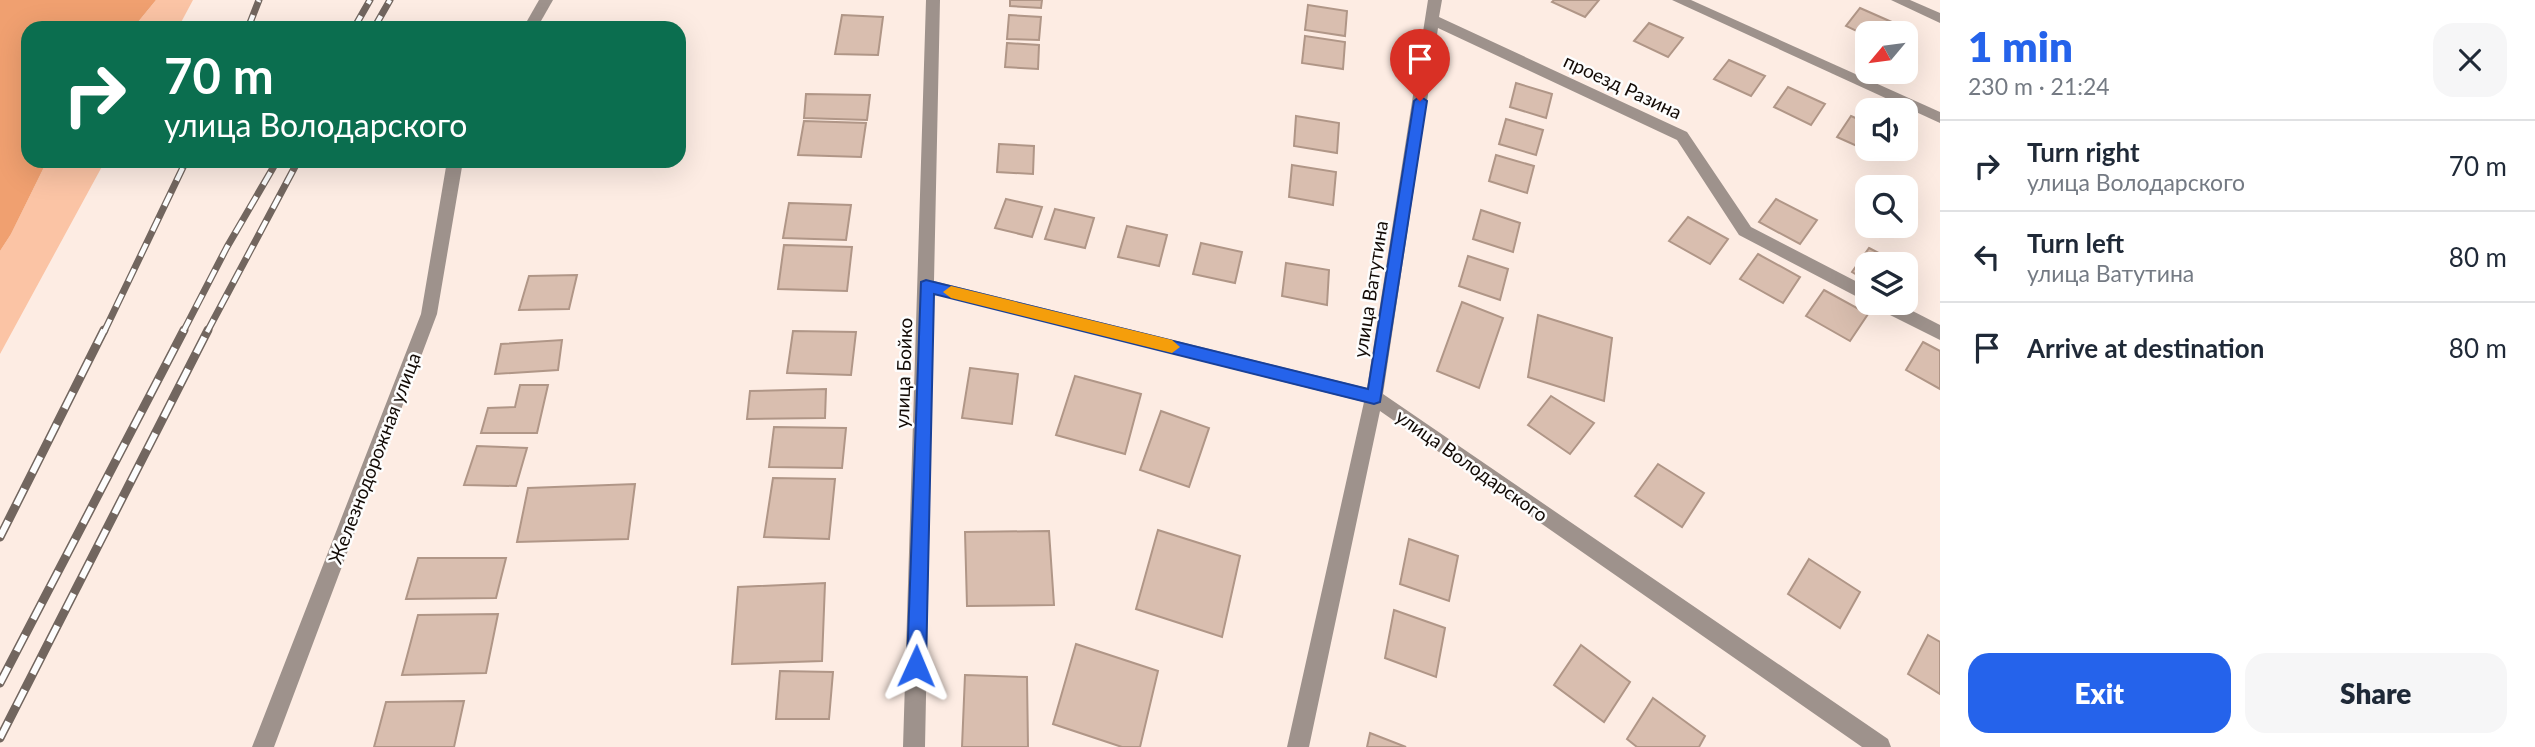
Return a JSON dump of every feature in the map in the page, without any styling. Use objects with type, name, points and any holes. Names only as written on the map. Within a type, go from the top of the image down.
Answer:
[{"type":"street","points":[[534,21],[546,0]]},
{"type":"street","name":"улица Бойко","points":[[914,747],[933,0]]},
{"type":"street","name":"улица Ватутина","points":[[1298,747],[1374,397],[1435,0]]},
{"type":"street","points":[[1679,0],[1940,118]]},
{"type":"street","points":[[1898,0],[1940,18]]},
{"type":"street","name":"проезд Разина","points":[[1433,20],[1682,136],[1745,231],[1855,289]]},
{"type":"street","name":"Железнодорожная улица","points":[[263,747],[429,314],[454,168]]},
{"type":"street","name":"улица Володарского","points":[[926,286],[1374,397],[1880,747]]},
{"type":"street","points":[[1905,315],[1940,333]]},
{"type":"shaded area","points":[[0,0],[156,0],[139,21],[21,21],[21,168],[44,168],[0,251]]},
{"type":"shaded area","points":[[156,0],[193,0],[182,21],[139,21]]},
{"type":"shaded area","points":[[44,168],[101,168],[0,354],[0,251]]},
{"type":"building","points":[[1010,0],[1042,0],[1041,8],[1010,6]]},
{"type":"building","points":[[1599,0],[1585,17],[1552,2]]},
{"type":"building","points":[[1308,5],[1347,11],[1345,36],[1305,30]]},
{"type":"building","points":[[1860,8],[1889,21],[1855,21],[1855,30],[1846,26]]},
{"type":"building","points":[[842,15],[883,17],[878,55],[835,54]]},
{"type":"building","points":[[1009,15],[1041,17],[1039,40],[1007,39]]},
{"type":"building","points":[[1649,23],[1683,38],[1668,57],[1634,41]]},
{"type":"building","points":[[1305,36],[1345,42],[1343,69],[1302,63]]},
{"type":"building","points":[[1007,43],[1039,45],[1038,69],[1005,67]]},
{"type":"building","points":[[1729,60],[1765,76],[1751,96],[1714,79]]},
{"type":"building","points":[[1516,83],[1552,94],[1546,118],[1510,107]]},
{"type":"building","points":[[1788,87],[1825,104],[1811,125],[1774,107]]},
{"type":"building","points":[[806,94],[870,95],[867,120],[804,118]]},
{"type":"building","points":[[1296,116],[1339,123],[1337,153],[1294,146]]},
{"type":"building","points":[[1851,116],[1855,118],[1855,145],[1837,137]]},
{"type":"building","points":[[1506,119],[1543,130],[1536,155],[1499,144]]},
{"type":"building","points":[[804,121],[866,123],[861,157],[798,155]]},
{"type":"building","points":[[999,144],[1034,146],[1033,174],[997,172]]},
{"type":"building","points":[[1496,155],[1534,166],[1527,193],[1489,181]]},
{"type":"building","points":[[1292,165],[1336,172],[1333,205],[1289,197]]},
{"type":"building","points":[[1006,199],[1042,207],[1032,237],[995,228]]},
{"type":"building","points":[[1776,199],[1817,220],[1800,244],[1759,222]]},
{"type":"building","points":[[789,203],[851,205],[846,240],[783,238]]},
{"type":"building","points":[[1055,209],[1094,218],[1085,248],[1045,239]]},
{"type":"building","points":[[1481,210],[1520,223],[1513,252],[1473,239]]},
{"type":"building","points":[[1688,217],[1728,239],[1710,264],[1669,241]]},
{"type":"building","points":[[1127,226],[1167,235],[1159,266],[1118,257]]},
{"type":"building","points":[[1201,243],[1242,252],[1235,283],[1193,274]]},
{"type":"building","points":[[784,245],[852,247],[847,291],[778,289]]},
{"type":"building","points":[[1758,254],[1800,277],[1783,303],[1740,279]]},
{"type":"building","points":[[1468,256],[1508,269],[1500,300],[1459,286]]},
{"type":"building","points":[[1286,263],[1329,270],[1327,305],[1282,296]]},
{"type":"building","points":[[577,275],[569,309],[519,310],[529,276]]},
{"type":"building","points":[[1824,290],[1855,307],[1855,315],[1867,315],[1850,341],[1806,316]]},
{"type":"building","points":[[1462,302],[1503,318],[1479,388],[1437,371]]},
{"type":"building","points":[[1538,315],[1612,338],[1604,401],[1528,377]]},
{"type":"building","points":[[793,331],[856,332],[851,375],[787,373]]},
{"type":"building","points":[[562,340],[558,370],[495,374],[501,344]]},
{"type":"building","points":[[1923,342],[1940,351],[1940,389],[1906,370]]},
{"type":"building","points":[[970,368],[1018,374],[1012,424],[962,418]]},
{"type":"building","points":[[1075,376],[1141,394],[1125,454],[1056,435]]},
{"type":"building","points":[[520,385],[548,385],[537,433],[481,433],[488,408],[515,407]]},
{"type":"building","points":[[826,389],[825,418],[747,419],[750,391]]},
{"type":"building","points":[[1551,396],[1594,423],[1570,454],[1528,425]]},
{"type":"building","points":[[1161,411],[1209,428],[1189,487],[1140,470]]},
{"type":"building","points":[[774,427],[846,428],[842,468],[769,467]]},
{"type":"building","points":[[477,446],[527,448],[516,486],[464,485]]},
{"type":"building","points":[[1658,464],[1704,493],[1682,527],[1635,496]]},
{"type":"building","points":[[773,478],[835,479],[829,539],[764,537]]},
{"type":"building","points":[[635,484],[628,539],[517,542],[528,488]]},
{"type":"building","points":[[1158,530],[1240,556],[1222,637],[1136,609]]},
{"type":"building","points":[[1049,531],[1054,605],[967,606],[965,532]]},
{"type":"building","points":[[1409,539],[1458,556],[1449,601],[1400,584]]},
{"type":"building","points":[[418,558],[506,558],[496,598],[406,599]]},
{"type":"building","points":[[1809,559],[1860,592],[1840,628],[1788,594]]},
{"type":"building","points":[[825,583],[822,661],[732,664],[738,587]]},
{"type":"building","points":[[1394,610],[1445,628],[1436,677],[1385,658]]},
{"type":"building","points":[[498,614],[486,673],[402,675],[418,615]]},
{"type":"building","points":[[1928,635],[1940,642],[1940,694],[1908,674]]},
{"type":"building","points":[[1076,644],[1158,671],[1140,747],[1122,747],[1053,724]]},
{"type":"building","points":[[1581,645],[1630,682],[1604,722],[1554,685]]},
{"type":"building","points":[[780,671],[833,672],[829,719],[776,719]]},
{"type":"building","points":[[965,675],[1027,677],[1028,747],[962,747]]},
{"type":"building","points":[[1653,698],[1705,736],[1699,747],[1637,747],[1627,739]]},
{"type":"building","points":[[464,701],[454,747],[374,747],[386,702]]},
{"type":"building","points":[[1370,733],[1406,747],[1367,747]]},
{"type":"railway","points":[[251,21],[259,0]]},
{"type":"railway","points":[[358,21],[370,0]]},
{"type":"railway","points":[[378,21],[390,0]]},
{"type":"railway","points":[[104,332],[183,168]]},
{"type":"railway","points":[[183,332],[227,247],[273,168]]},
{"type":"railway","points":[[207,332],[294,168]]},
{"type":"railway","points":[[0,537],[104,330]]},
{"type":"railway","points":[[0,683],[184,330]]},
{"type":"railway","points":[[0,738],[208,330]]},
{"type":"slow traffic","points":[[951,292],[1172,347]]},
{"type":"route","points":[[916,666],[926,286],[1374,397],[1420,101]]}]
